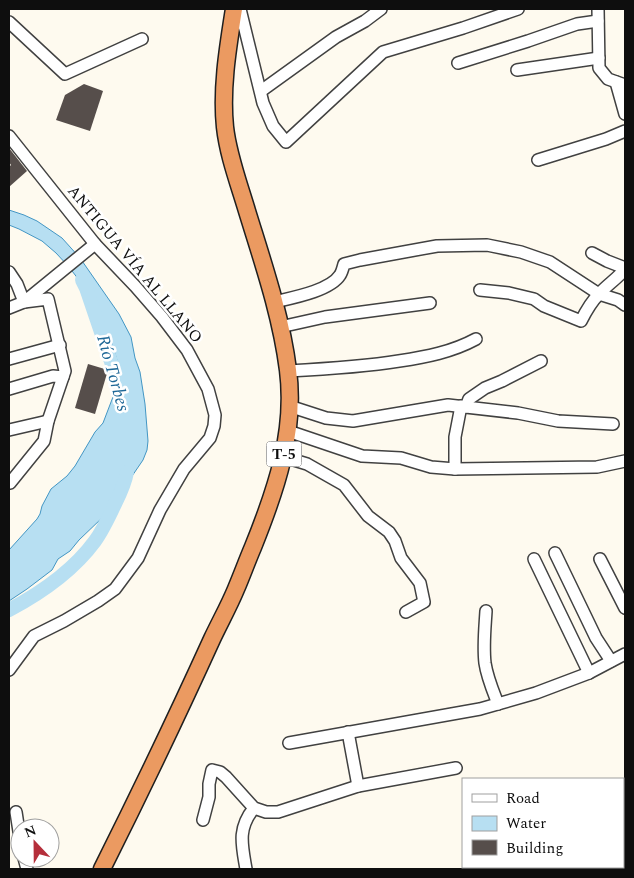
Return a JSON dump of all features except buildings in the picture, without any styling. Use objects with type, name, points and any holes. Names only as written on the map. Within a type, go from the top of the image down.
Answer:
[{"type":"highway","name":"T-5","points":[[102,869],[138,798],[236,589],[265,518],[284,456],[288,431],[288,371],[280,327],[240,190],[226,128],[224,106],[228,49],[234,9]]},
{"type":"street","points":[[240,9],[263,103],[273,126],[286,142],[383,52],[518,9]]},
{"type":"street","points":[[261,91],[366,13],[381,9]]},
{"type":"street","points":[[598,9],[600,68],[608,79],[621,84],[625,114]]},
{"type":"street","points":[[458,63],[577,24],[598,21]]},
{"type":"street","points":[[9,22],[65,74],[142,39]]},
{"type":"street","points":[[517,70],[599,58]]},
{"type":"street","points":[[538,160],[625,131]]},
{"type":"street","name":"ANTIGUA VÍA AL LLANO","points":[[9,136],[95,244],[162,317],[187,350],[208,389],[215,415],[210,438],[184,469],[160,510],[138,558],[116,589],[64,621],[34,636],[9,670]]},
{"type":"street","points":[[24,302],[95,244]]},
{"type":"street","points":[[274,302],[309,294],[329,284],[339,277],[344,264],[437,246],[487,246],[521,252],[550,262],[599,294],[618,300],[625,305]]},
{"type":"street","points":[[480,290],[509,293],[534,299],[544,306],[581,320],[599,294],[625,268],[592,253]]},
{"type":"street","points":[[9,272],[17,284],[24,302]]},
{"type":"street","points":[[9,308],[24,302],[48,299],[65,371],[48,421],[44,441],[10,483]]},
{"type":"street","points":[[280,327],[325,317],[430,303]]},
{"type":"street","points":[[288,371],[368,366],[421,358],[451,350],[476,339]]},
{"type":"street","points":[[9,359],[60,346]]},
{"type":"street","points":[[455,470],[455,437],[464,406],[469,399],[485,388],[541,361]]},
{"type":"street","points":[[9,389],[53,376],[63,377]]},
{"type":"street","points":[[289,406],[326,418],[353,421],[448,405],[518,413],[558,421],[612,424]]},
{"type":"street","points":[[9,430],[48,421]]},
{"type":"street","points":[[288,431],[362,456],[401,458],[431,467],[455,470],[597,468],[625,462]]},
{"type":"street","points":[[284,456],[307,464],[344,486],[368,516],[389,532],[395,541],[401,558],[420,583],[424,596],[424,602],[406,612]]},
{"type":"street","points":[[555,553],[596,638],[611,661]]},
{"type":"street","points":[[534,559],[589,673]]},
{"type":"street","points":[[600,559],[625,608]]},
{"type":"street","points":[[486,611],[485,663],[498,704]]},
{"type":"street","points":[[289,744],[480,709],[536,693],[589,673],[625,654]]},
{"type":"street","points":[[348,732],[358,786]]},
{"type":"street","points":[[203,820],[209,797],[212,770],[220,772],[226,777],[254,808],[266,812],[278,812],[358,786],[456,768]]},
{"type":"street","points":[[246,869],[242,847],[242,831],[247,816],[254,808]]},
{"type":"street","points":[[16,812],[17,818]]},
{"type":"water","points":[[9,210],[37,221],[62,238],[80,258],[119,314],[131,337],[140,372],[148,441],[143,460],[103,517],[70,551],[58,559],[52,570],[9,601],[9,550],[37,519],[51,489],[67,476],[75,466],[95,432],[103,423],[116,389],[117,360],[97,310],[82,284],[56,253],[42,241],[9,225]]},
{"type":"waterway","name":"Río Torbes","points":[[82,280],[122,394]]},
{"type":"waterway","name":"Río Torbes","points":[[9,610],[67,572],[86,552],[106,523],[122,489],[127,472]]}]
